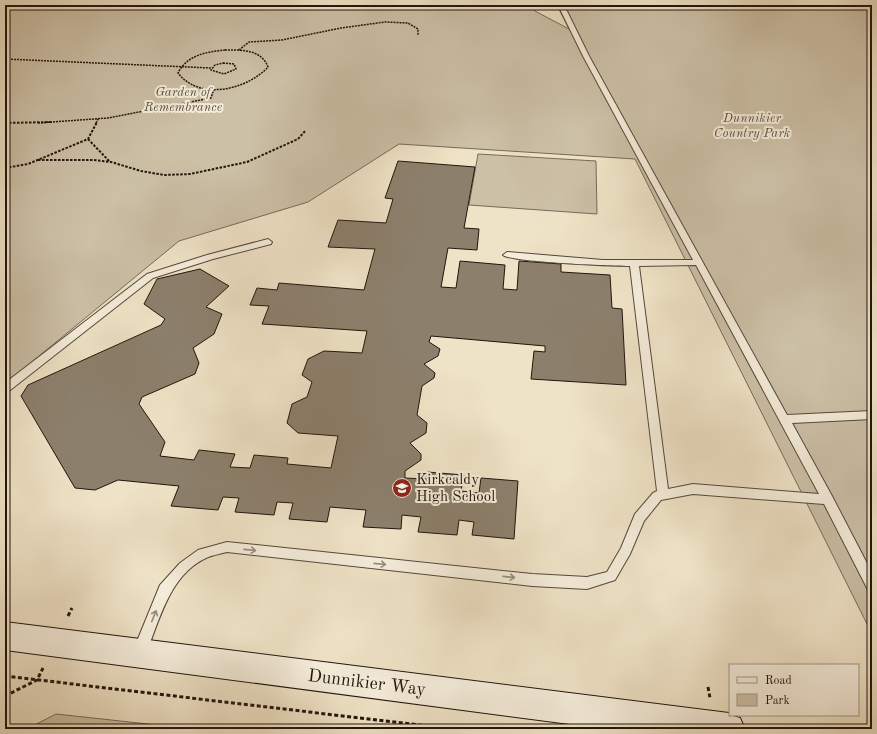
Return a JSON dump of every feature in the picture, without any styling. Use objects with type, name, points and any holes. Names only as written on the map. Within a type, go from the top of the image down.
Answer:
[{"type":"main road","name":"Dunnikier Way","points":[[5,636],[139,652],[729,729]]},
{"type":"lane","points":[[561,5],[586,56],[828,499],[872,586]]},
{"type":"lane","points":[[5,388],[150,276],[210,256],[268,242]]},
{"type":"lane","points":[[507,255],[590,262],[658,265],[699,262]]},
{"type":"lane","points":[[634,264],[663,495]]},
{"type":"lane","points":[[785,419],[872,415]]},
{"type":"lane","points":[[139,652],[165,589],[184,567],[202,554],[227,547],[532,580],[587,583],[611,576],[626,550],[639,518],[657,496],[693,489],[828,499]]},
{"type":"path","points":[[239,50],[249,42],[282,40],[342,28],[385,22],[408,23],[418,29],[418,35]]},
{"type":"path","points":[[224,50],[239,50],[256,54],[267,61],[268,67],[264,74],[256,80],[244,85],[214,89],[188,84],[180,79],[178,73],[180,67],[187,60],[197,55],[224,50]]},
{"type":"path","points":[[5,60],[211,68],[219,63],[227,62],[234,64],[237,67],[231,72],[222,74],[215,73],[211,68]]},
{"type":"path","points":[[5,123],[98,119],[211,98],[214,89]]},
{"type":"path","points":[[5,168],[28,164],[88,139],[98,119]]},
{"type":"path","points":[[38,160],[67,159],[111,162],[141,172],[164,175],[190,174],[247,162],[298,139],[306,130]]},
{"type":"path","points":[[88,139],[111,162]]},
{"type":"path","points":[[5,676],[453,729]]},
{"type":"path","points":[[5,696],[37,680]]},
{"type":"green space","points":[[5,5],[531,5],[535,11],[569,29],[557,5],[872,5],[872,634],[635,159],[399,144],[308,202],[179,241],[5,384]]},
{"type":"green space","points":[[478,154],[596,161],[597,214],[469,205]]},
{"type":"green space","points":[[56,714],[194,729],[27,729]]},
{"type":"building","points":[[398,161],[475,167],[464,228],[479,229],[477,250],[448,248],[441,287],[456,288],[460,261],[505,265],[503,289],[517,290],[519,261],[561,264],[561,272],[610,275],[612,308],[622,309],[626,385],[531,379],[534,351],[545,352],[545,346],[431,336],[429,342],[440,349],[438,356],[424,364],[435,373],[434,378],[422,386],[417,415],[427,423],[426,433],[410,443],[421,454],[421,460],[405,471],[405,478],[426,479],[427,472],[464,475],[461,491],[479,493],[481,478],[518,481],[514,539],[472,535],[474,522],[459,520],[457,535],[418,532],[421,517],[402,515],[401,529],[363,527],[366,510],[330,507],[327,522],[289,519],[293,503],[277,502],[274,515],[235,512],[239,498],[223,497],[218,510],[171,506],[179,486],[118,480],[95,490],[75,488],[21,396],[28,385],[161,325],[165,319],[144,304],[157,279],[200,269],[229,286],[206,307],[222,314],[214,334],[193,348],[199,363],[195,374],[142,397],[139,404],[165,442],[160,456],[194,460],[199,450],[235,454],[230,467],[250,468],[254,455],[288,458],[287,464],[331,468],[338,436],[298,433],[287,423],[292,404],[307,397],[312,382],[302,375],[308,359],[324,351],[362,353],[367,331],[262,324],[269,306],[250,305],[257,288],[277,290],[279,283],[364,290],[375,249],[328,247],[338,220],[386,223],[393,199],[385,198]]},
{"type":"place","name":"Kirkcaldy High School","points":[[402,488]]},
{"type":"park label","name":"Garden of Remembrance","points":[[183,98]]},
{"type":"park label","name":"Dunnikier Country Park","points":[[752,124]]}]
